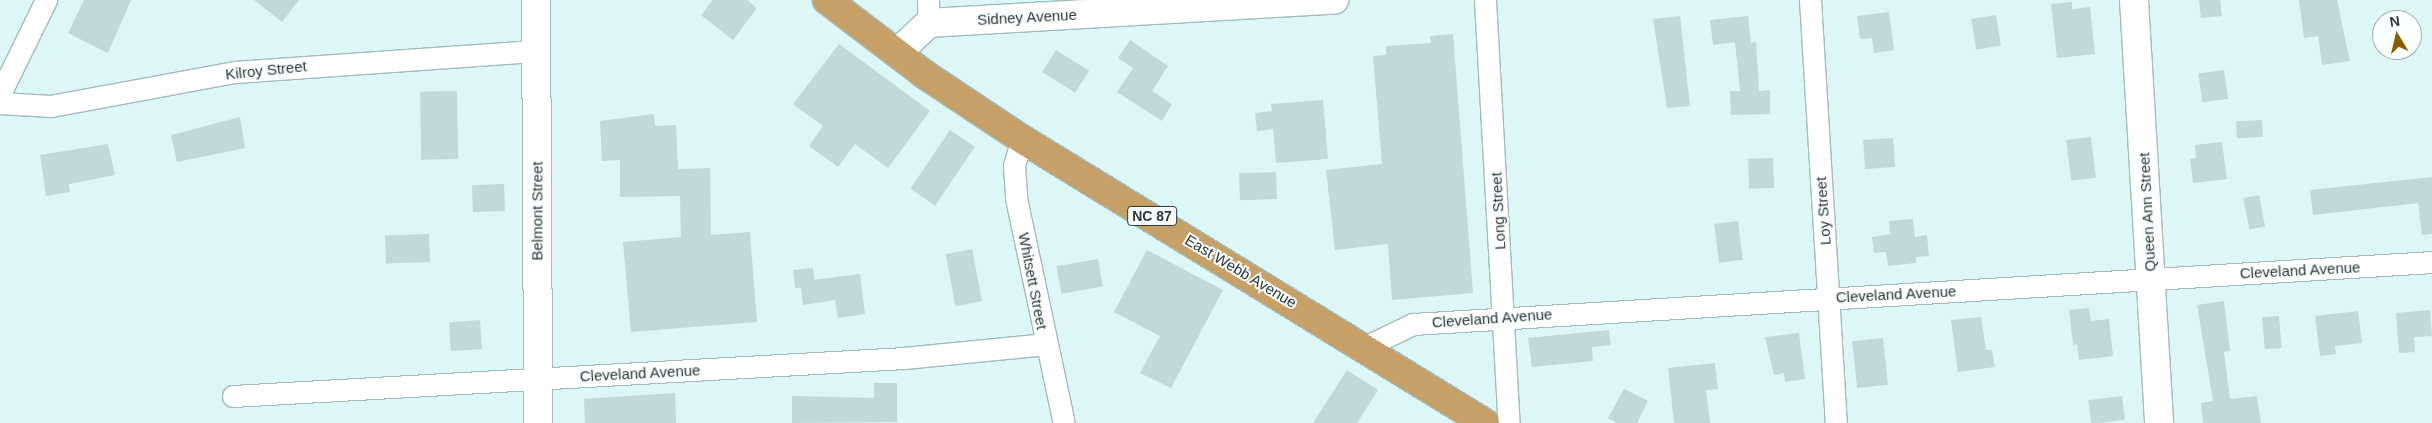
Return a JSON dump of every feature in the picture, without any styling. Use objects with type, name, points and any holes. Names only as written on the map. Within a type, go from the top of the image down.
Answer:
[{"type":"highway","name":"East Webb Avenue","points":[[826,0],[897,53],[1022,139],[1365,346],[1485,423]]},
{"type":"street","points":[[0,94],[46,0]]},
{"type":"street","name":"Belmont Street","points":[[536,0],[534,51],[538,423]]},
{"type":"street","name":"Sidney Avenue","points":[[928,12],[1334,0]]},
{"type":"street","name":"Long Street","points":[[1485,0],[1504,317],[1508,423]]},
{"type":"street","name":"Loy Street","points":[[1810,0],[1836,423]]},
{"type":"street","name":"Queen Ann Street","points":[[2134,0],[2159,423]]},
{"type":"street","points":[[897,53],[928,12]]},
{"type":"street","name":"Kilroy Street","points":[[0,103],[51,106],[235,72],[534,51]]},
{"type":"street","name":"Whitsett Street","points":[[1022,139],[1014,166],[1016,198],[1064,423]]},
{"type":"street","name":"Cleveland Avenue","points":[[1365,346],[1413,324],[2432,262]]},
{"type":"street","name":"Cleveland Avenue","points":[[233,396],[904,358],[1046,344]]},
{"type":"building","points":[[84,0],[131,0],[108,53],[68,33]]},
{"type":"building","points":[[254,0],[299,0],[282,22]]},
{"type":"building","points":[[713,0],[747,0],[757,8],[733,40],[701,15]]},
{"type":"building","points":[[2199,0],[2220,0],[2222,16],[2201,18]]},
{"type":"building","points":[[2299,0],[2337,0],[2350,61],[2322,65],[2318,36],[2304,38]]},
{"type":"building","points":[[2072,2],[2072,9],[2090,7],[2095,54],[2057,58],[2051,4]]},
{"type":"building","points":[[1889,12],[1894,50],[1874,53],[1872,38],[1860,39],[1857,16]]},
{"type":"building","points":[[1996,15],[2001,46],[1976,50],[1971,19]]},
{"type":"building","points":[[1680,16],[1690,106],[1667,108],[1653,19]]},
{"type":"building","points":[[1748,16],[1751,43],[1756,42],[1759,91],[1770,90],[1770,114],[1731,115],[1730,91],[1740,91],[1735,42],[1713,45],[1710,20]]},
{"type":"building","points":[[1453,34],[1473,293],[1392,300],[1388,244],[1335,250],[1326,170],[1382,164],[1373,56],[1386,55],[1386,46],[1431,43],[1430,36]]},
{"type":"building","points":[[1130,40],[1168,66],[1152,91],[1172,104],[1162,121],[1117,92],[1133,68],[1118,58]]},
{"type":"building","points":[[839,44],[930,111],[888,168],[855,144],[838,167],[809,146],[823,126],[793,104]]},
{"type":"building","points":[[1056,50],[1089,71],[1075,93],[1042,72]]},
{"type":"building","points":[[2224,70],[2228,99],[2202,102],[2198,74]]},
{"type":"building","points":[[457,91],[458,159],[421,160],[420,92]]},
{"type":"building","points":[[1323,100],[1328,159],[1276,163],[1273,129],[1257,131],[1255,113],[1272,111],[1271,104]]},
{"type":"building","points":[[654,114],[655,126],[676,125],[678,169],[710,168],[711,235],[750,232],[757,322],[631,332],[623,242],[681,237],[680,196],[620,197],[620,160],[602,161],[600,121]]},
{"type":"building","points":[[240,117],[245,148],[177,162],[171,135]]},
{"type":"building","points":[[2262,120],[2263,137],[2237,138],[2236,121]]},
{"type":"building","points":[[950,130],[975,147],[935,206],[910,189]]},
{"type":"building","points":[[2091,137],[2096,178],[2071,181],[2066,140]]},
{"type":"building","points":[[1893,138],[1895,167],[1865,169],[1863,140]]},
{"type":"building","points":[[2222,142],[2227,179],[2193,183],[2190,159],[2196,158],[2195,145]]},
{"type":"building","points":[[108,144],[115,175],[69,184],[70,192],[46,196],[40,155]]},
{"type":"building","points":[[1773,158],[1774,188],[1749,189],[1748,159]]},
{"type":"building","points":[[1276,172],[1277,199],[1240,200],[1239,173]]},
{"type":"building","points":[[2432,177],[2432,234],[2422,235],[2418,203],[2313,215],[2310,190]]},
{"type":"building","points":[[504,184],[505,211],[473,212],[472,185]]},
{"type":"building","points":[[2259,195],[2265,226],[2249,229],[2243,198]]},
{"type":"building","points":[[1913,219],[1915,237],[1927,235],[1929,256],[1916,257],[1916,263],[1888,266],[1886,252],[1874,253],[1872,237],[1890,234],[1889,221]]},
{"type":"building","points":[[1738,221],[1743,260],[1719,263],[1714,224]]},
{"type":"building","points":[[429,234],[430,262],[386,264],[385,236]]},
{"type":"building","points":[[972,249],[982,301],[956,306],[945,254]]},
{"type":"building","points":[[1147,250],[1223,290],[1171,388],[1140,373],[1160,336],[1114,312]]},
{"type":"building","points":[[1098,259],[1103,287],[1062,294],[1057,266]]},
{"type":"building","points":[[813,268],[814,280],[860,274],[865,314],[838,318],[835,300],[803,305],[801,288],[795,288],[793,270]]},
{"type":"building","points":[[2224,301],[2230,351],[2224,352],[2230,399],[2257,396],[2261,423],[2203,423],[2201,403],[2213,401],[2197,305]]},
{"type":"building","points":[[2089,308],[2091,321],[2109,319],[2113,356],[2079,360],[2077,344],[2073,345],[2069,310]]},
{"type":"building","points":[[2430,310],[2432,336],[2414,337],[2415,352],[2399,353],[2396,313]]},
{"type":"building","points":[[2358,311],[2362,343],[2335,346],[2336,354],[2320,356],[2315,316]]},
{"type":"building","points":[[2279,316],[2282,348],[2265,349],[2262,317]]},
{"type":"building","points":[[1981,317],[1986,350],[1992,350],[1995,367],[1958,372],[1951,320]]},
{"type":"building","points":[[480,320],[482,349],[451,351],[449,322]]},
{"type":"building","points":[[1609,330],[1611,345],[1592,347],[1593,361],[1532,367],[1528,338]]},
{"type":"building","points":[[1799,333],[1805,379],[1785,382],[1784,373],[1774,375],[1765,337]]},
{"type":"building","points":[[1883,338],[1888,385],[1857,388],[1852,341]]},
{"type":"building","points":[[1715,363],[1718,389],[1706,390],[1710,423],[1674,423],[1668,368]]},
{"type":"building","points":[[1347,370],[1378,390],[1357,423],[1313,423]]},
{"type":"building","points":[[874,383],[897,383],[897,422],[792,423],[792,396],[874,398]]},
{"type":"building","points":[[1624,389],[1648,401],[1637,423],[1617,423],[1608,418]]},
{"type":"building","points":[[675,393],[676,423],[585,423],[584,399]]},
{"type":"building","points":[[2122,396],[2125,420],[2091,423],[2088,400]]}]
